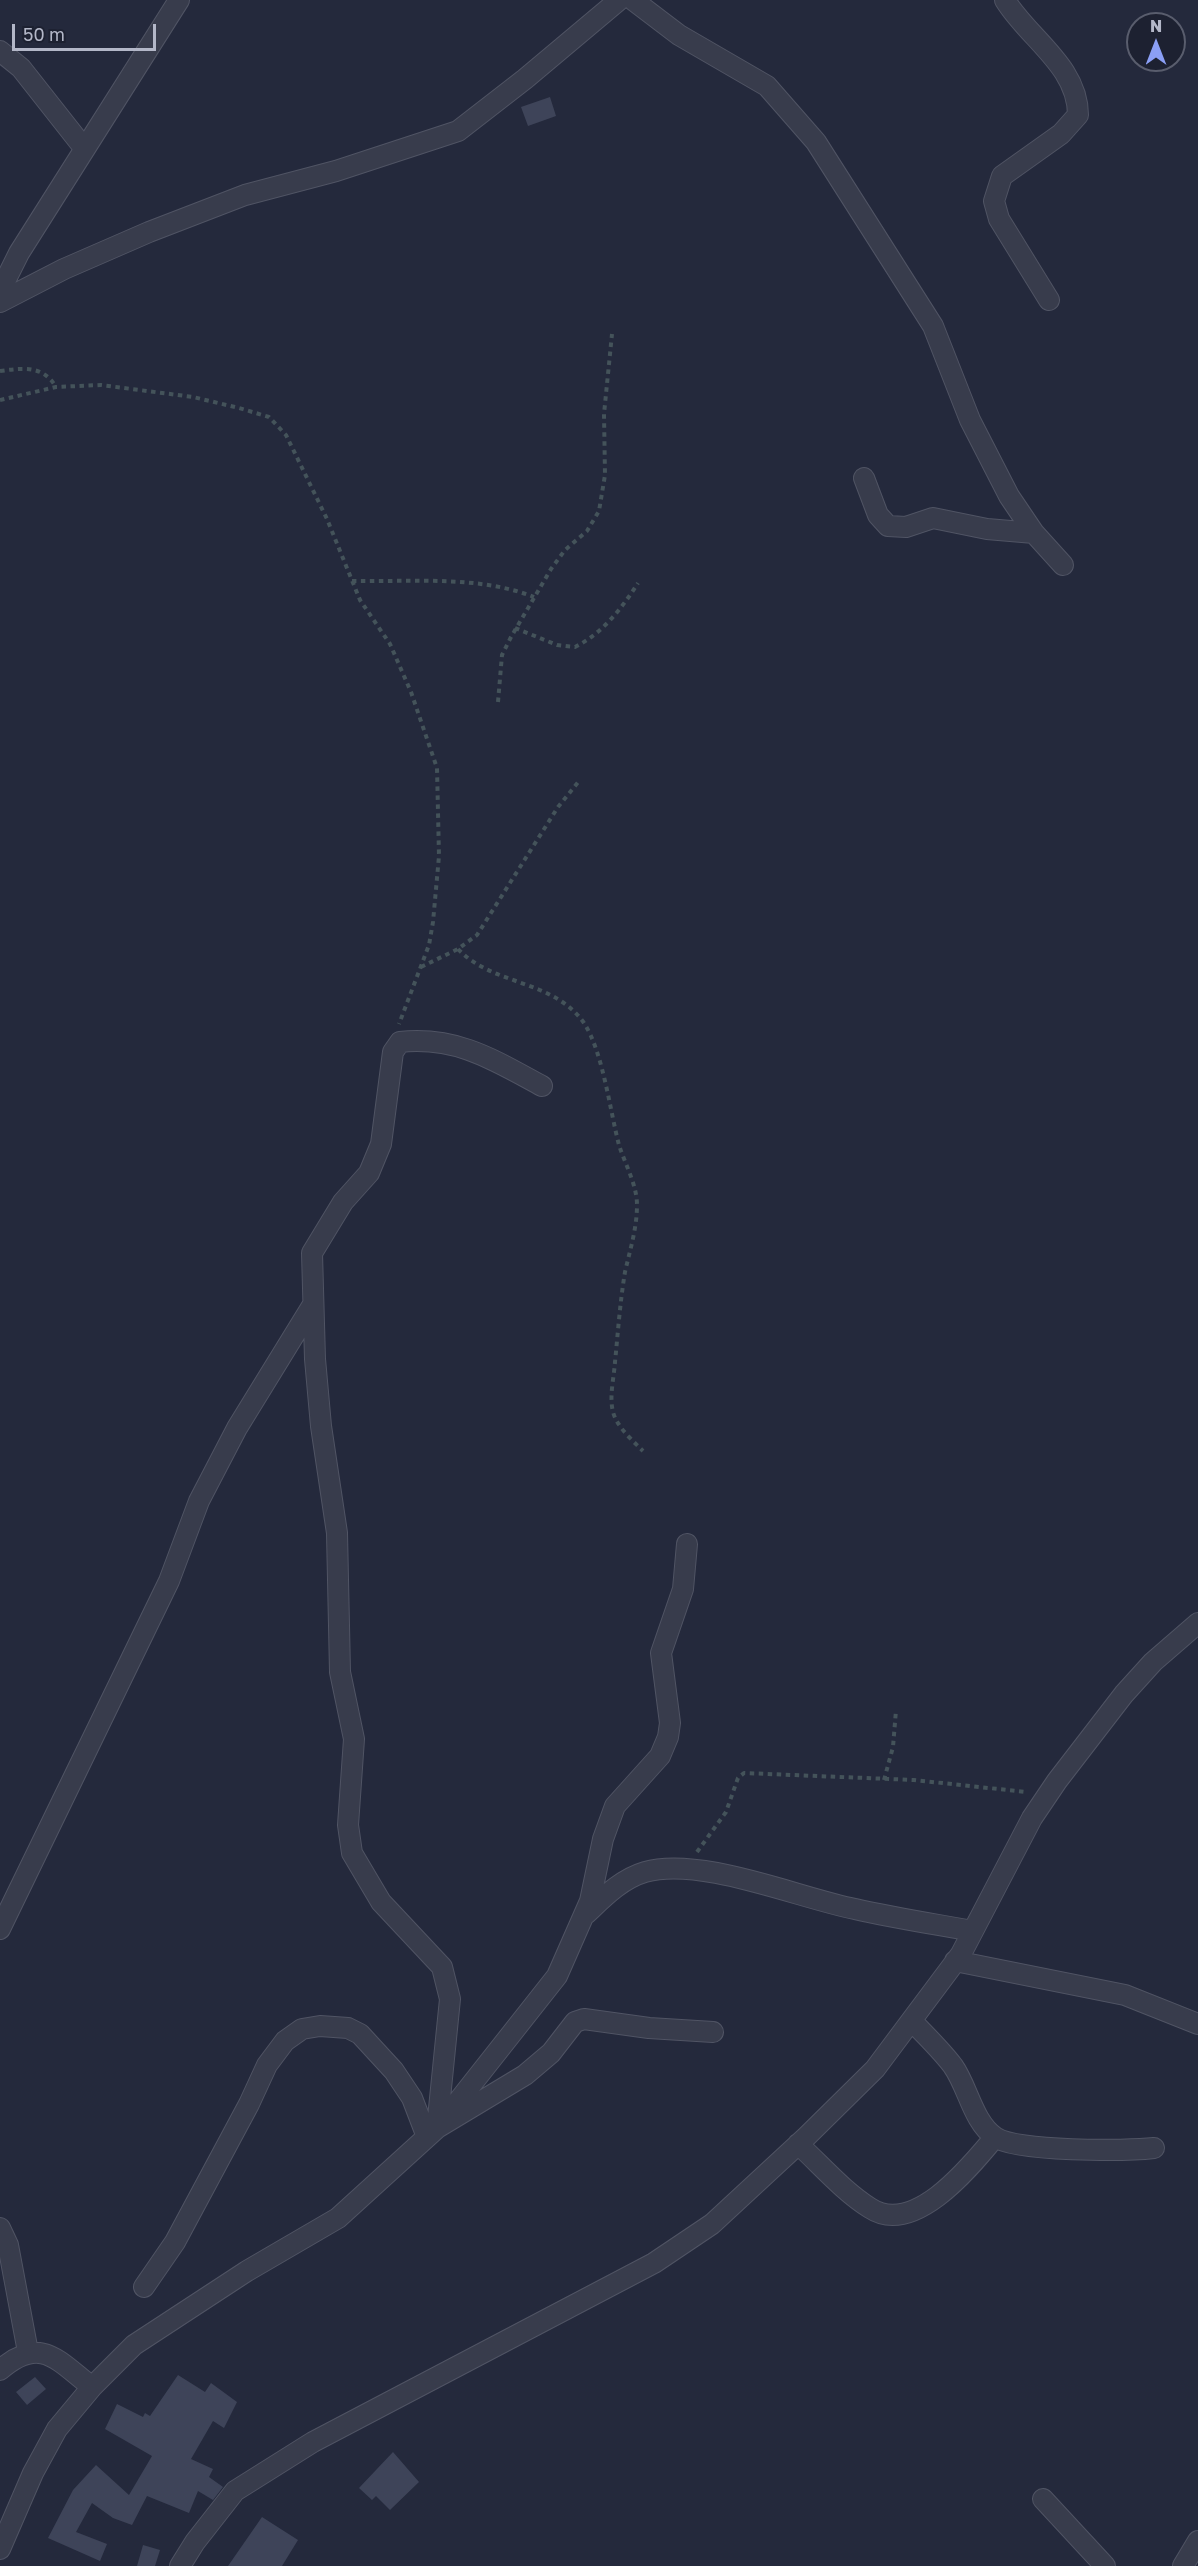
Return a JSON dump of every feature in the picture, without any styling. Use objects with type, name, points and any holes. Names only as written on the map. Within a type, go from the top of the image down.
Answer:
[{"type":"street","points":[[0,291],[7,273],[179,0]]},
{"type":"street","points":[[0,302],[64,269],[128,241],[245,195],[336,171],[458,131],[525,79],[619,0]]},
{"type":"street","points":[[633,0],[679,35],[767,86],[816,142],[933,326],[988,461],[1034,533],[1063,565]]},
{"type":"street","points":[[1005,0],[1066,74],[1077,93],[1078,115],[1061,134],[1002,176],[994,201],[999,219],[1049,300]]},
{"type":"street","points":[[0,51],[21,68],[84,148]]},
{"type":"street","points":[[864,478],[878,515],[888,526],[906,528],[933,518],[987,529],[1034,533]]},
{"type":"street","points":[[432,2133],[450,1999],[447,1982],[441,1967],[381,1902],[352,1853],[348,1825],[354,1739],[340,1672],[337,1533],[321,1426],[312,1306],[312,1253],[344,1202],[369,1173],[373,1164],[381,1144],[396,1045],[400,1042],[413,1040],[445,1042],[476,1051],[542,1086]]},
{"type":"street","points":[[0,1929],[170,1581],[199,1501],[237,1428],[312,1306]]},
{"type":"street","points":[[0,2549],[33,2473],[57,2428],[92,2387],[134,2345],[181,2313],[338,2218],[432,2133],[557,1976],[590,1900],[603,1839],[615,1806],[660,1756],[669,1737],[670,1723],[662,1653],[683,1589],[687,1545]]},
{"type":"street","points":[[180,2566],[195,2542],[235,2492],[313,2442],[654,2263],[712,2224],[875,2069],[956,1961],[1032,1818],[1048,1794],[1124,1694],[1153,1662],[1198,1623]]},
{"type":"street","points":[[584,1916],[627,1880],[645,1872],[662,1869],[718,1873],[854,1909],[973,1931]]},
{"type":"street","points":[[956,1961],[1125,1995],[1198,2024]]},
{"type":"street","points":[[432,2133],[525,2075],[551,2053],[575,2022],[584,2019],[649,2028],[713,2032]]},
{"type":"street","points":[[912,2021],[953,2066],[985,2127],[995,2137],[1008,2143],[1071,2149],[1125,2152],[1154,2148]]},
{"type":"street","points":[[144,2287],[175,2242],[249,2104],[267,2065],[285,2042],[302,2029],[348,2028],[360,2034],[394,2071],[432,2133]]},
{"type":"street","points":[[798,2144],[871,2209],[894,2216],[936,2199],[966,2172],[995,2137]]},
{"type":"street","points":[[0,2228],[8,2245],[28,2352]]},
{"type":"street","points":[[0,2370],[28,2352],[47,2353],[92,2387]]},
{"type":"street","points":[[1043,2499],[1105,2566]]},
{"type":"street","points":[[1183,2566],[1198,2541]]},
{"type":"path","points":[[498,702],[501,655],[558,560],[587,531],[599,511],[605,475],[604,414],[609,387],[612,334]]},
{"type":"path","points":[[0,371],[30,368],[51,378],[57,387]]},
{"type":"path","points":[[0,400],[57,387],[101,385],[193,397],[268,417],[286,435],[298,456],[360,600],[390,644],[411,692],[437,768],[437,881],[429,945],[402,1012],[396,1045]]},
{"type":"path","points":[[352,581],[484,584],[512,588],[534,597]]},
{"type":"path","points":[[516,628],[557,645],[576,647],[592,637],[615,615],[638,583]]},
{"type":"path","points":[[421,968],[439,956],[458,949],[477,935],[558,807],[579,781]]},
{"type":"path","points":[[458,949],[479,967],[530,984],[567,1004],[585,1025],[595,1052],[606,1083],[626,1169],[636,1193],[635,1227],[618,1328],[612,1392],[613,1413],[621,1428],[643,1451]]},
{"type":"path","points":[[884,1780],[893,1747],[896,1710]]},
{"type":"path","points":[[690,1871],[697,1852],[726,1812],[738,1778],[744,1773],[884,1780],[1048,1794]]},
{"type":"building","points":[[550,97],[556,116],[528,126],[521,107]]},
{"type":"building","points":[[178,2375],[205,2392],[211,2383],[237,2402],[224,2428],[213,2421],[191,2459],[213,2469],[209,2477],[223,2487],[213,2500],[198,2491],[189,2513],[147,2496],[132,2525],[113,2518],[92,2503],[76,2532],[107,2544],[100,2561],[48,2538],[73,2490],[96,2465],[129,2495],[152,2456],[105,2429],[117,2404],[143,2417],[145,2413],[150,2416]]},
{"type":"building","points":[[35,2377],[46,2389],[27,2405],[16,2392]]},
{"type":"building","points":[[393,2452],[419,2482],[390,2510],[376,2496],[372,2500],[359,2488]]},
{"type":"building","points":[[262,2517],[298,2540],[282,2566],[228,2566]]},
{"type":"building","points":[[143,2545],[160,2550],[155,2566],[137,2566]]}]
